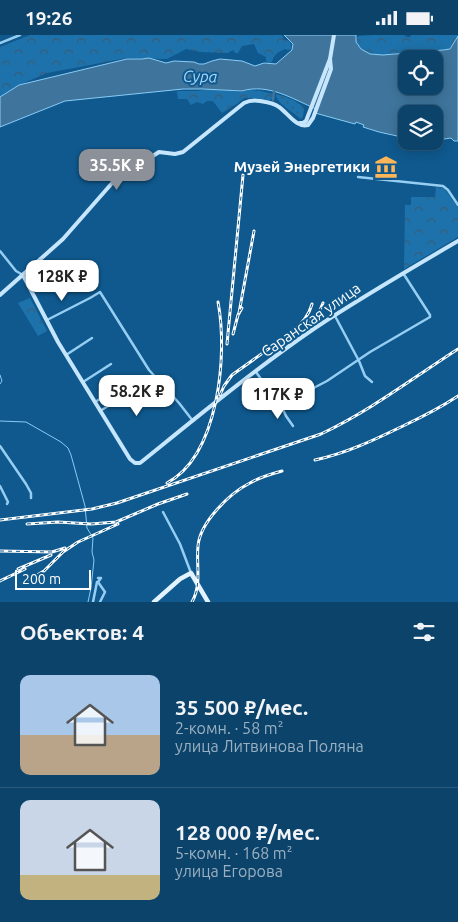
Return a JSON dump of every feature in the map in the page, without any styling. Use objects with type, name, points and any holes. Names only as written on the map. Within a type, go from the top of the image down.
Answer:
[{"type":"main road","points":[[297,123],[305,123],[330,59],[334,35]]},
{"type":"main road","points":[[0,295],[63,239],[113,182],[159,152],[176,155],[183,152],[244,103],[256,101],[276,105],[297,123],[306,126],[313,118],[331,69],[330,59]]},
{"type":"main road","name":"Саранская улица","points":[[100,411],[130,459],[135,463],[140,463],[301,338],[403,273],[458,241]]},
{"type":"main road","points":[[23,275],[66,355],[100,411]]},
{"type":"main road","points":[[154,602],[180,579],[191,573],[208,602]]},
{"type":"street","points":[[0,43],[20,35]]},
{"type":"street","points":[[358,177],[443,186],[457,199],[458,205]]},
{"type":"street","points":[[0,251],[16,271],[23,275]]},
{"type":"street","points":[[281,405],[327,381],[370,352],[430,317],[403,273]]},
{"type":"street","points":[[47,320],[100,292],[144,363],[193,421]]},
{"type":"street","points":[[335,316],[365,375],[372,383]]},
{"type":"street","points":[[66,355],[92,338]]},
{"type":"street","points":[[82,382],[110,364]]},
{"type":"street","points":[[256,372],[281,405],[292,426]]},
{"type":"street","points":[[100,411],[126,395],[137,408],[165,389]]},
{"type":"street","points":[[95,402],[111,392]]},
{"type":"street","points":[[0,446],[32,493],[31,498]]},
{"type":"street","points":[[0,486],[8,502],[7,504]]},
{"type":"street","points":[[164,512],[180,543],[191,573]]},
{"type":"street","points":[[93,602],[98,578],[101,577],[98,582],[105,592],[100,602]]},
{"type":"green space","points":[[30,35],[282,35],[284,40],[290,43],[291,49],[278,52],[272,62],[269,63],[266,61],[266,57],[258,53],[254,44],[242,46],[238,53],[235,53],[233,50],[228,53],[201,52],[186,49],[167,59],[127,58],[47,73],[19,85],[0,97],[0,47]]},
{"type":"green space","points":[[404,35],[410,37],[411,35],[458,35],[449,49],[398,50],[398,54],[383,55],[370,54],[361,49],[356,42],[356,38],[359,36]]},
{"type":"green space","points":[[208,89],[241,92],[249,90],[273,94],[272,99],[268,101],[258,98],[244,98],[222,113],[213,101],[207,101],[203,104],[197,102],[191,105],[187,99],[178,99],[177,91]]},
{"type":"green space","points":[[276,94],[301,105],[304,108],[303,117],[301,119],[284,106],[276,97]]},
{"type":"green space","points":[[436,187],[443,188],[458,208],[458,237],[404,269],[405,205],[411,205],[411,197],[435,197]]},
{"type":"green space","points":[[30,298],[47,331],[38,336],[18,303]]},
{"type":"water","name":"Сура","points":[[284,35],[356,35],[356,42],[361,49],[370,54],[398,54],[398,95],[443,95],[443,50],[439,50],[450,49],[458,36],[458,141],[454,141],[451,138],[443,139],[443,105],[398,105],[398,136],[363,127],[364,125],[356,122],[355,124],[315,113],[316,109],[280,93],[261,89],[242,91],[183,89],[65,101],[0,127],[0,97],[19,85],[127,59],[149,58],[166,63],[174,61],[204,64],[220,59],[242,61],[255,66],[264,63],[276,64],[292,50],[293,44]]},
{"type":"waterway","points":[[273,100],[274,92]]},
{"type":"waterway","points":[[0,375],[2,381],[0,384]]},
{"type":"waterway","points":[[0,421],[26,422],[68,448],[85,506],[87,528],[93,538],[92,552],[94,560],[88,602]]},
{"type":"railway","points":[[227,344],[243,175]]},
{"type":"railway","points":[[239,313],[254,231]]},
{"type":"railway","points":[[167,483],[185,469],[198,450],[209,427],[216,401],[222,348],[218,302]]},
{"type":"railway","points":[[308,322],[320,310],[323,303]]},
{"type":"railway","points":[[220,395],[232,375],[292,332],[307,316],[312,304]]},
{"type":"railway","points":[[233,334],[242,308]]},
{"type":"railway","points":[[0,520],[92,509],[117,503],[321,434],[374,405],[458,349]]},
{"type":"railway","points":[[315,460],[338,454],[371,441],[424,416],[458,396]]},
{"type":"railway","points":[[192,602],[198,581],[198,546],[204,527],[210,518],[225,501],[242,488],[262,477],[282,471]]},
{"type":"railway","points":[[27,524],[116,522],[187,494]]},
{"type":"railway","points":[[23,583],[44,571],[63,552],[78,542],[118,524]]},
{"type":"railway","points":[[0,551],[52,552],[65,548]]},
{"type":"railway","points":[[18,569],[51,555]]},
{"type":"railway","points":[[0,581],[25,569]]},
{"type":"place","name":"Музей Энергетики","points":[[386,167]]}]
